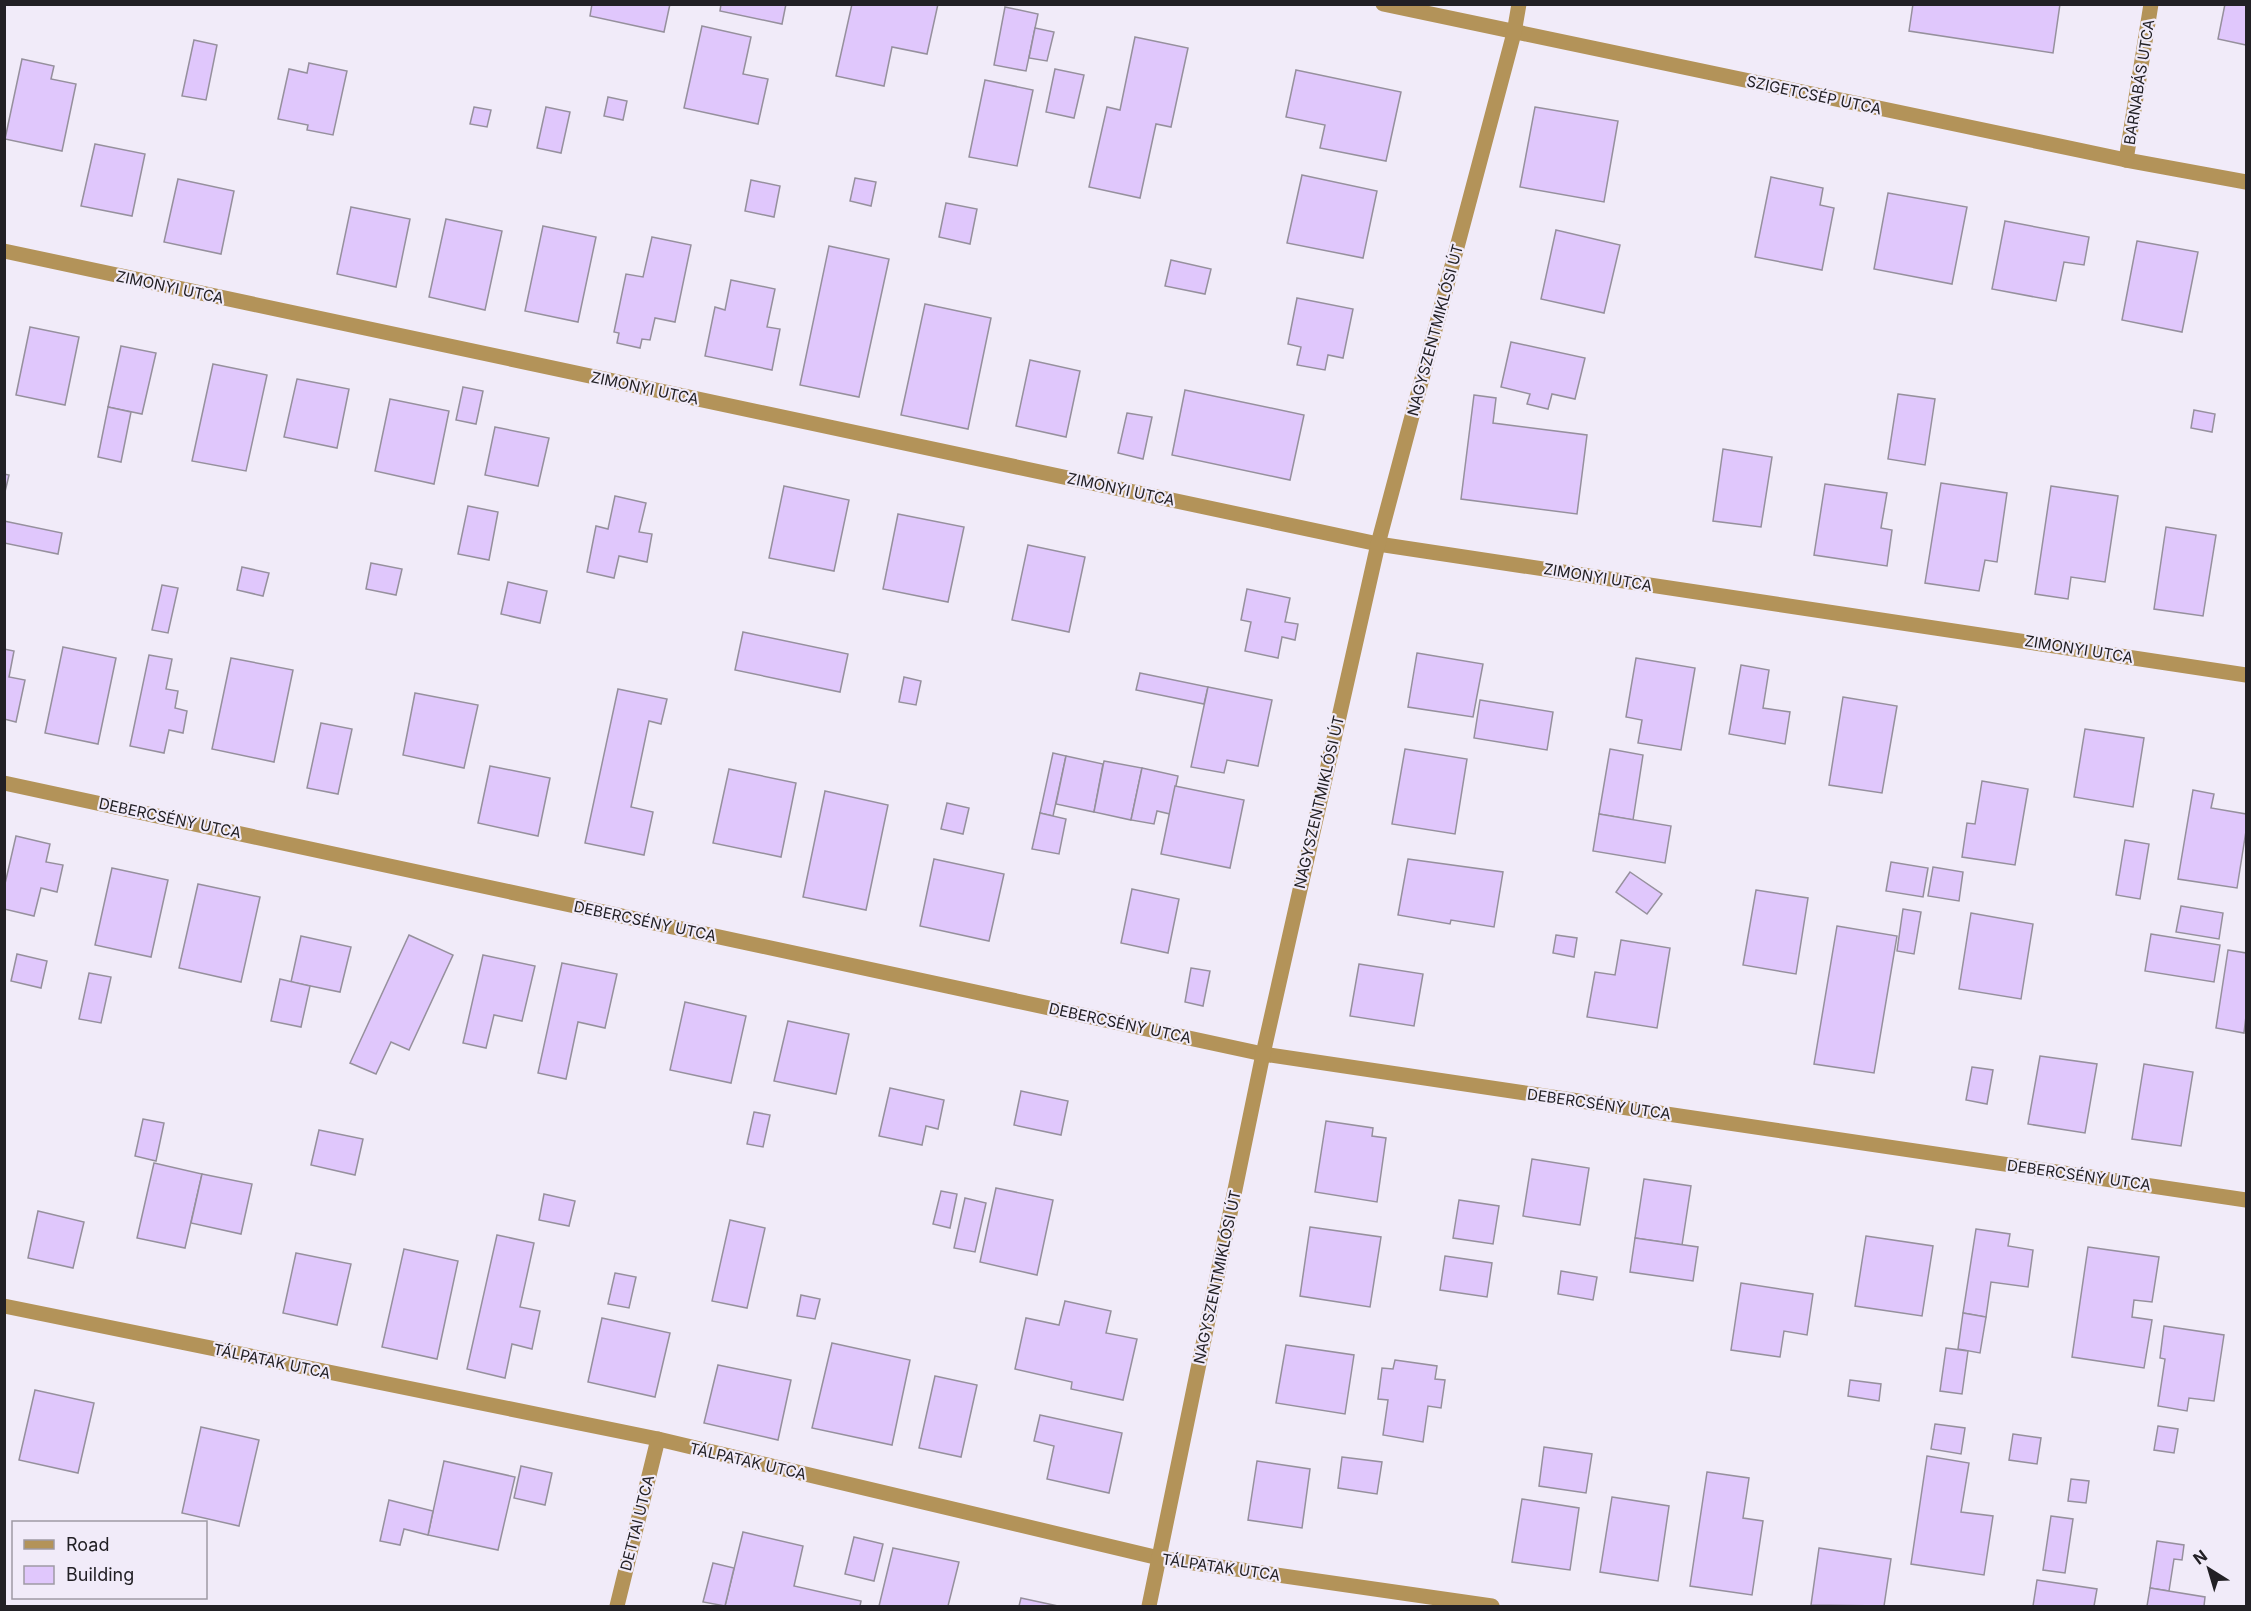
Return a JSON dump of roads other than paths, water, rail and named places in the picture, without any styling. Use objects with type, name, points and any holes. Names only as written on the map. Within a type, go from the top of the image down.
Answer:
[{"type":"street","name":"SZIGETCSÉP UTCA","points":[[1383,4],[2126,160],[2247,182]]},
{"type":"street","name":"NAGYSZENTMIKLÓSI ÚT","points":[[1149,1606],[1263,1054],[1378,544],[1514,33],[1519,4]]},
{"type":"street","name":"BARNABÁS UTCA","points":[[2126,160],[2151,4]]},
{"type":"street","name":"ZIMONYI UTCA","points":[[4,251],[1378,544],[2247,675]]},
{"type":"street","name":"DEBERCSÉNY UTCA","points":[[4,783],[1263,1054],[2247,1200]]},
{"type":"street","name":"TÁLPATAK UTCA","points":[[4,1306],[658,1439],[1159,1558],[1492,1606]]},
{"type":"street","name":"DETTAI UTCA","points":[[617,1606],[658,1439]]}]
